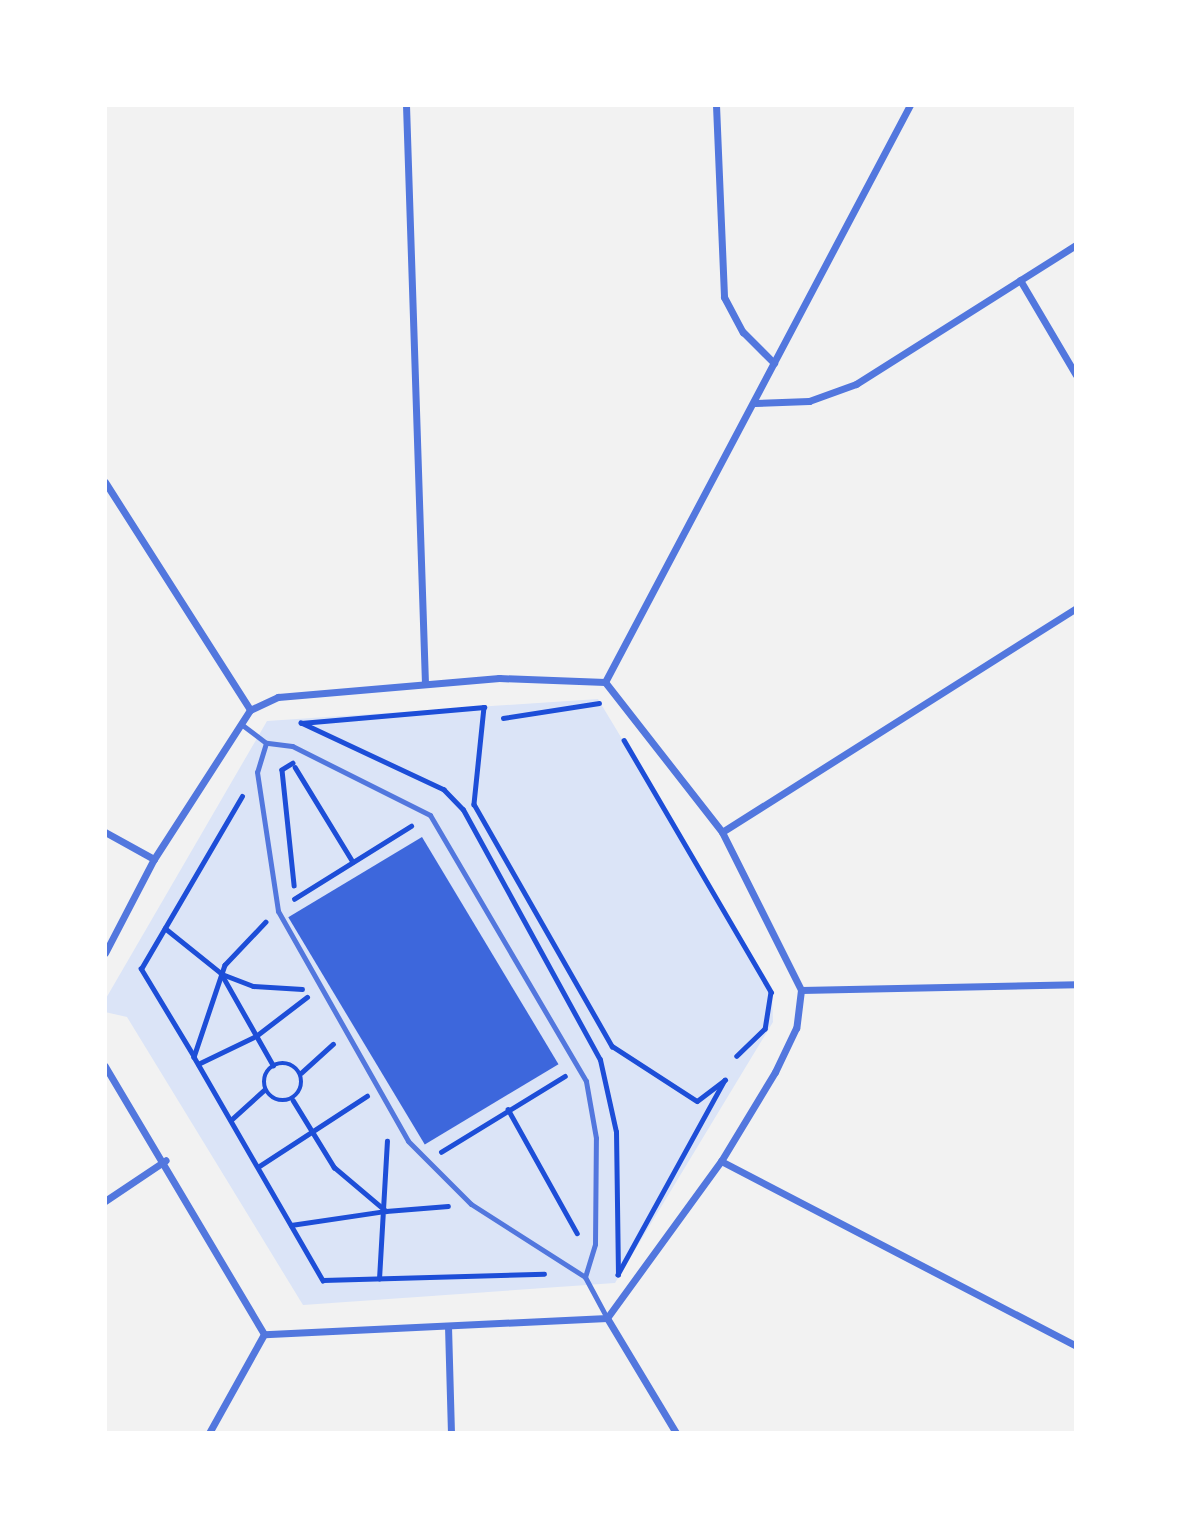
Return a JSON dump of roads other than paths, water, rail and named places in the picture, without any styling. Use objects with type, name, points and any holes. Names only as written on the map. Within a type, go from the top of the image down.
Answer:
[{"type":"street","points":[[406,105],[425,684]]},
{"type":"street","points":[[716,105],[724,297],[743,332],[774,363]]},
{"type":"street","points":[[605,682],[755,403],[910,105]]},
{"type":"street","points":[[755,403],[809,401],[856,384],[1076,245]]},
{"type":"street","points":[[1020,280],[1076,375]]},
{"type":"street","points":[[105,482],[250,710]]},
{"type":"street","points":[[722,832],[1076,608]]},
{"type":"street","points":[[105,953],[154,859],[250,710],[278,697],[499,678],[605,682],[722,832],[801,990],[796,1028],[780,1061],[721,1161],[607,1318]]},
{"type":"street","points":[[105,832],[154,859]]},
{"type":"street","points":[[801,990],[1076,984]]},
{"type":"street","points":[[105,1066],[166,1160],[264,1334]]},
{"type":"street","points":[[105,1201],[166,1160]]},
{"type":"street","points":[[721,1161],[1076,1346]]},
{"type":"street","points":[[264,1334],[607,1318]]},
{"type":"street","points":[[607,1318],[676,1433]]},
{"type":"street","points":[[448,1326],[451,1433]]},
{"type":"street","points":[[209,1433],[264,1334]]},
{"type":"lane","points":[[241,724],[266,743],[292,746],[430,815],[445,839],[586,1081],[596,1138],[595,1244],[585,1277]]},
{"type":"lane","points":[[266,743],[257,772],[278,911],[408,1141],[425,1161],[471,1204],[585,1277],[607,1318]]}]
